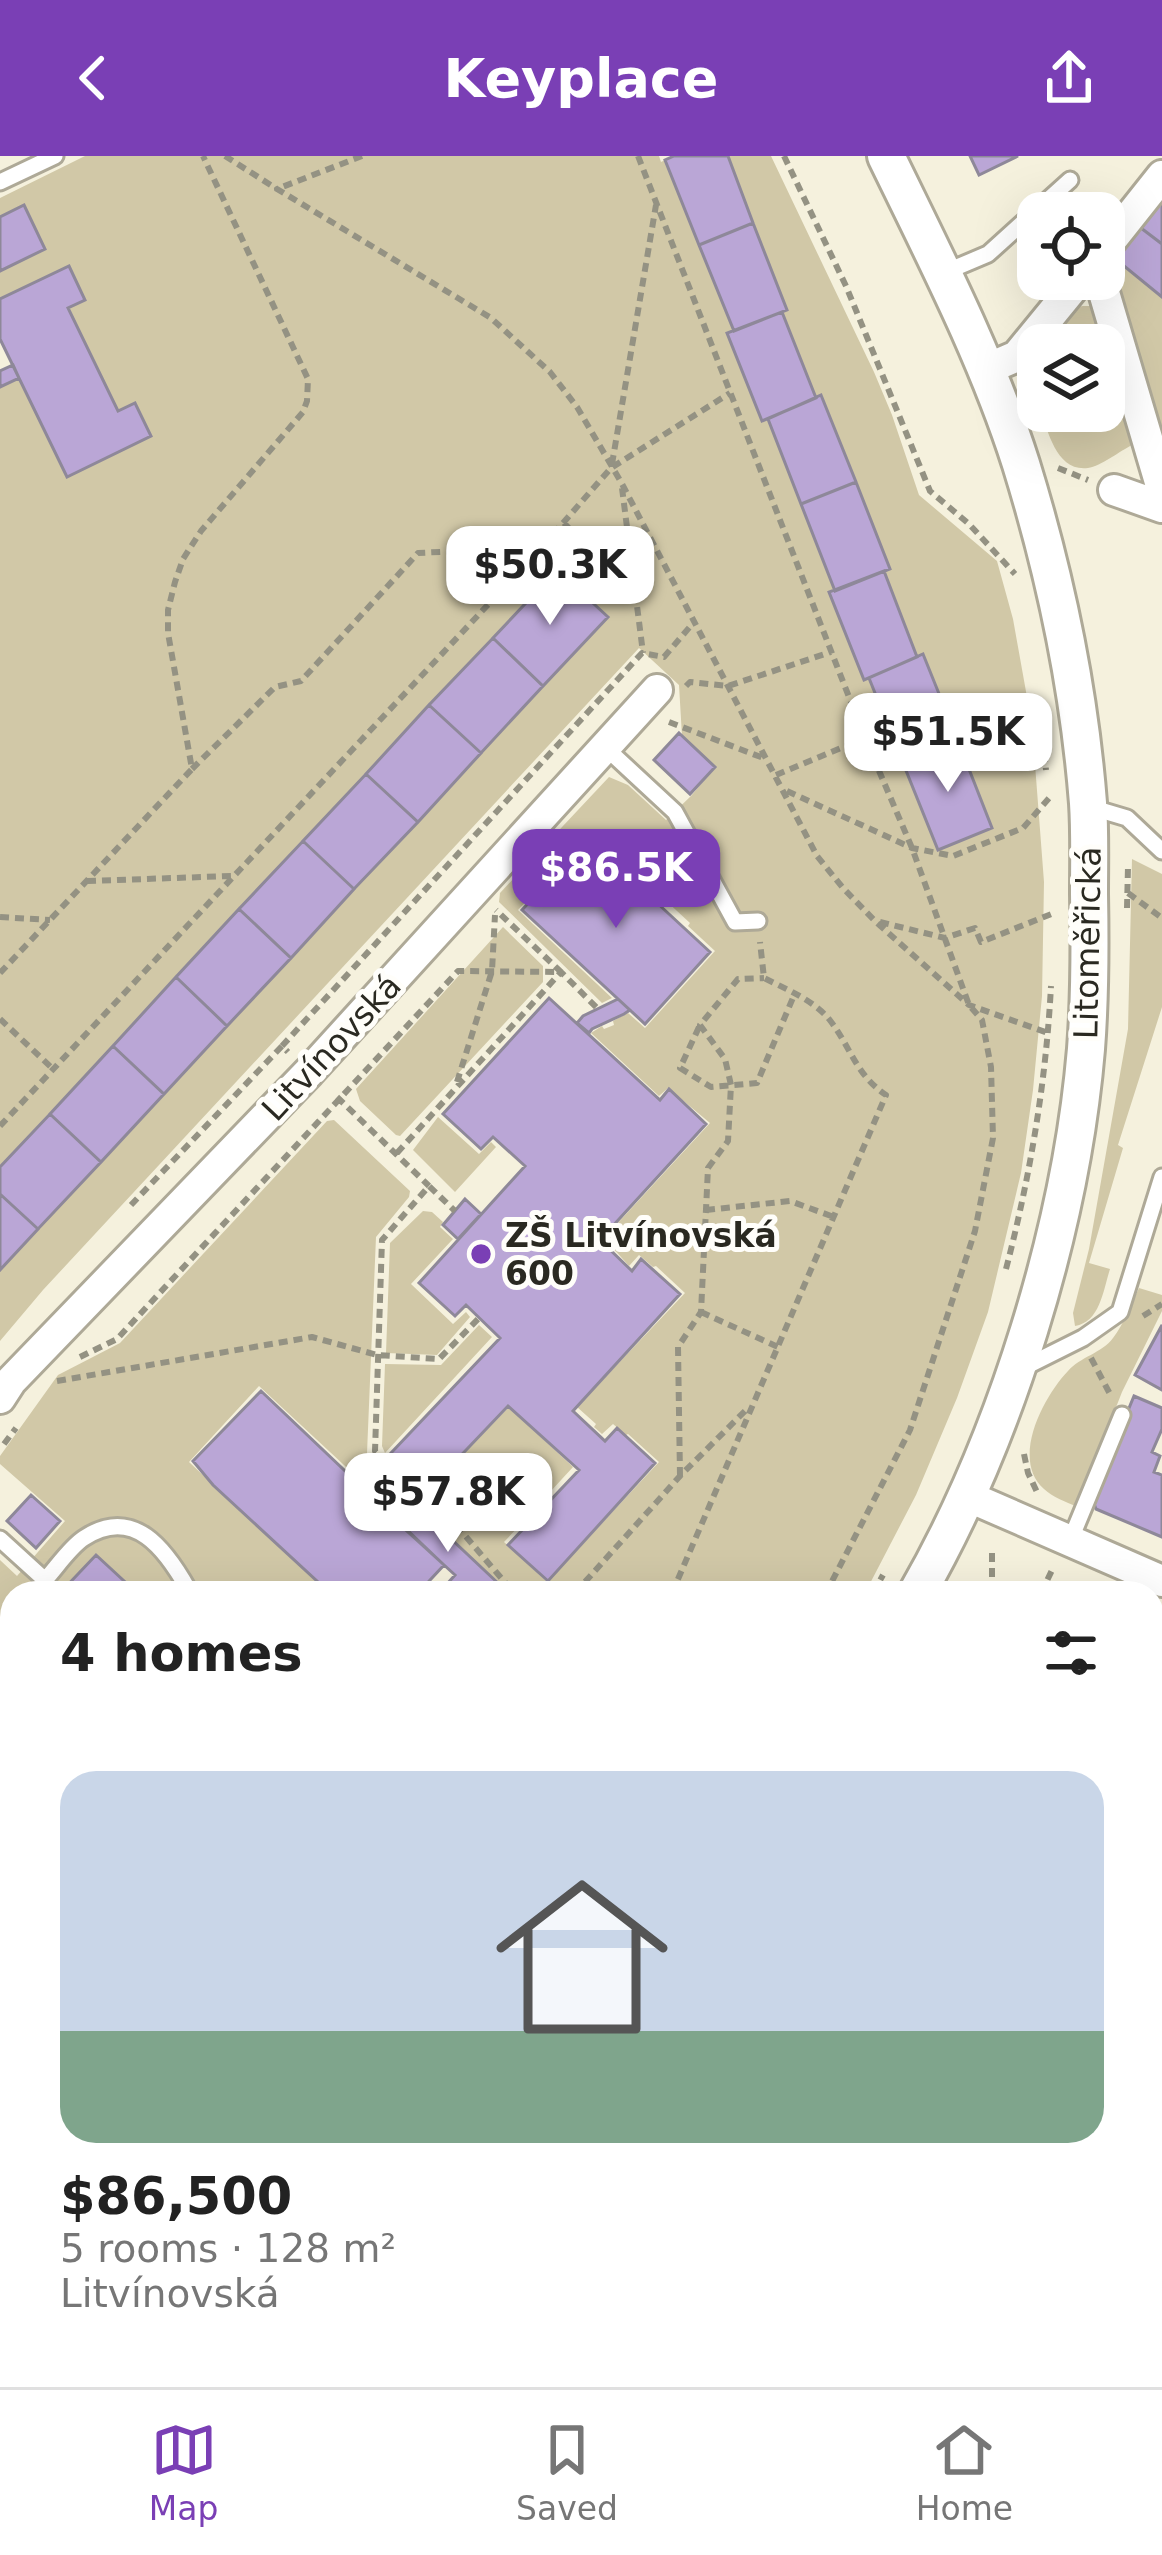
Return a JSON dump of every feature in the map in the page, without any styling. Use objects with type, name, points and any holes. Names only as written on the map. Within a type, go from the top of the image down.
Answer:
[{"type":"street","name":"Litoměřická","points":[[886,156],[987,369],[1020,462],[1050,565],[1074,687],[1088,806],[1090,964],[1085,1049],[1077,1120],[1054,1231],[1015,1372],[967,1496],[923,1581]]},
{"type":"street","points":[[1125,223],[1162,176]]},
{"type":"street","points":[[987,369],[1017,356],[1063,300]]},
{"type":"street","points":[[1106,300],[1162,489]]},
{"type":"street","points":[[1100,485],[1162,508]]},
{"type":"street","name":"Litvínovská","points":[[13,1406],[11,1381],[309,1072],[606,748],[662,698]]},
{"type":"street","points":[[967,1496],[1162,1581]]},
{"type":"lane","points":[[0,182],[55,156]]},
{"type":"lane","points":[[943,273],[988,254],[1070,180]]},
{"type":"lane","points":[[606,748],[675,812],[735,922],[758,921]]},
{"type":"lane","points":[[1088,806],[1127,818],[1162,851]]},
{"type":"lane","points":[[1015,1372],[1083,1338],[1120,1312],[1162,1177]]},
{"type":"lane","points":[[1069,1538],[1122,1415]]},
{"type":"lane","points":[[0,1539],[45,1580],[84,1538],[112,1527],[134,1529],[159,1544],[182,1581]]},
{"type":"path","points":[[192,769],[168,633],[167,610],[175,582],[201,531],[303,412],[308,379],[203,156]]},
{"type":"path","points":[[225,156],[491,318],[550,372],[577,407],[621,482],[817,856],[876,922],[982,1020],[991,1067],[994,1138],[975,1231],[910,1430],[832,1581]]},
{"type":"path","points":[[277,189],[362,156]]},
{"type":"path","points":[[638,156],[969,1005],[1048,1034]]},
{"type":"path","points":[[784,156],[846,286],[930,491],[969,524],[1014,573],[1018,593]]},
{"type":"path","points":[[611,468],[656,201]]},
{"type":"path","points":[[0,1126],[611,468],[730,393]]},
{"type":"path","points":[[621,482],[642,653],[669,722],[767,759]]},
{"type":"path","points":[[1065,488],[1100,485]]},
{"type":"path","points":[[564,523],[634,596]]},
{"type":"path","points":[[0,974],[192,769],[275,687],[301,681],[418,553],[542,547]]},
{"type":"path","points":[[662,698],[690,682],[728,686],[831,652]]},
{"type":"path","points":[[1040,717],[1047,777]]},
{"type":"path","points":[[776,775],[865,738]]},
{"type":"path","points":[[784,790],[911,848],[952,856],[1023,828],[1050,796],[1051,820]]},
{"type":"path","points":[[87,880],[232,876]]},
{"type":"path","points":[[1128,893],[1162,918]]},
{"type":"path","points":[[455,1089],[492,971],[495,910],[598,1009]]},
{"type":"path","points":[[876,922],[944,938],[975,928],[981,942],[1054,913],[1053,933]]},
{"type":"path","points":[[0,916],[52,920]]},
{"type":"path","points":[[758,921],[764,978]]},
{"type":"path","points":[[80,1357],[117,1339],[458,971],[561,972]]},
{"type":"path","points":[[396,1154],[561,972]]},
{"type":"path","points":[[1006,1272],[1030,1165],[1048,1034],[1051,973]]},
{"type":"path","points":[[677,1581],[886,1095],[868,1083],[827,1017],[795,993],[764,978],[737,980],[700,1025],[680,1068],[711,1087],[757,1082],[795,993]]},
{"type":"path","points":[[0,1019],[53,1069]]},
{"type":"path","points":[[680,1476],[678,1348],[700,1312],[708,1168],[728,1141],[731,1085],[725,1059],[700,1025]]},
{"type":"path","points":[[309,1072],[455,1211]]},
{"type":"path","points":[[398,1473],[375,1450],[382,1240],[429,1186]]},
{"type":"path","points":[[706,1210],[790,1201],[834,1217]]},
{"type":"path","points":[[700,1312],[778,1347]]},
{"type":"path","points":[[62,1366],[47,1383],[312,1337],[377,1354],[439,1359],[479,1318]]},
{"type":"path","points":[[1083,1338],[1122,1415]]},
{"type":"path","points":[[586,1581],[754,1402]]},
{"type":"path","points":[[1,1446],[13,1406]]},
{"type":"path","points":[[1024,1443],[1024,1459],[1037,1493],[1055,1506],[1069,1538],[1047,1581]]},
{"type":"path","points":[[427,1491],[504,1581]]},
{"type":"path","points":[[992,1553],[992,1581]]},
{"type":"path","points":[[880,1581],[892,1559]]},
{"type":"shaded area","points":[[85,156],[659,156],[661,162],[665,160],[734,331],[763,420],[768,419],[835,590],[829,593],[864,679],[869,678],[938,850],[991,827],[924,655],[917,657],[884,571],[889,568],[822,396],[816,398],[782,312],[787,309],[728,156],[771,156],[874,372],[919,495],[997,561],[1032,725],[1044,882],[1042,996],[1033,1090],[1021,1173],[988,1312],[916,1495],[871,1581],[548,1581],[659,1462],[613,1424],[602,1434],[577,1407],[685,1293],[639,1255],[629,1266],[604,1238],[710,1123],[668,1088],[659,1096],[591,1033],[614,1025],[613,1021],[628,1013],[645,1028],[715,951],[690,923],[637,874],[640,871],[631,874],[586,837],[518,910],[612,998],[602,1003],[499,902],[500,893],[609,777],[628,785],[666,820],[715,767],[682,736],[679,685],[639,648],[0,1341],[0,1270],[607,618],[556,570],[0,1167],[0,387],[19,378],[67,476],[151,435],[135,403],[118,411],[68,308],[46,278],[0,299],[0,271],[45,249],[0,217],[0,198]]},
{"type":"shaded area","points":[[1125,267],[1162,297],[1162,440],[1118,300],[1125,300]]},
{"type":"shaded area","points":[[1091,306],[1100,311],[1104,324],[1059,324],[1071,308]]},
{"type":"shaded area","points":[[1125,392],[1137,431],[1132,445],[1088,468],[1077,468],[1061,457],[1048,432],[1125,432]]},
{"type":"shaded area","points":[[1132,859],[1162,874],[1162,1007],[1118,1145],[1123,1148],[1089,1263],[1110,1269],[1095,1312],[1075,1326],[1073,1313],[1128,1029]]},
{"type":"shaded area","points":[[503,927],[543,966],[543,982],[396,1135],[360,1101],[356,1089]]},
{"type":"shaded area","points":[[438,1117],[479,1154],[491,1142],[496,1147],[455,1192],[413,1150]]},
{"type":"shaded area","points":[[334,1120],[410,1191],[376,1237],[367,1453],[390,1475],[373,1492],[259,1386],[189,1462],[316,1581],[124,1581],[96,1555],[71,1581],[0,1581],[0,1560],[17,1576],[65,1521],[0,1464],[0,1456],[58,1375],[120,1343],[327,1121]]},
{"type":"shaded area","points":[[423,1211],[443,1222],[440,1227],[453,1239],[411,1284],[453,1324],[466,1312],[470,1317],[437,1355],[386,1353],[390,1243]]},
{"type":"shaded area","points":[[1139,1288],[1162,1295],[1162,1311],[1122,1392],[1077,1507],[1047,1492],[1034,1476],[1030,1445],[1034,1428],[1068,1371],[1113,1338]]},
{"type":"shaded area","points":[[479,1325],[492,1337],[385,1453],[385,1364],[441,1365]]},
{"type":"shaded area","points":[[509,1407],[573,1467],[528,1516],[517,1521],[520,1525],[504,1542],[546,1581],[495,1581],[414,1504]]},
{"type":"building","points":[[728,156],[753,223],[699,245],[665,160]]},
{"type":"building","points":[[970,156],[1018,156],[979,175]]},
{"type":"building","points":[[1162,194],[1162,244],[1137,225]]},
{"type":"building","points":[[24,205],[45,249],[0,271],[0,217]]},
{"type":"building","points":[[753,223],[787,310],[734,331],[699,245]]},
{"type":"building","points":[[1137,225],[1162,244],[1162,297],[1125,267],[1125,241]]},
{"type":"building","points":[[69,266],[85,300],[68,308],[118,411],[135,403],[151,436],[67,477],[0,339],[0,299]]},
{"type":"building","points":[[782,312],[816,398],[762,421],[727,333]]},
{"type":"building","points":[[13,365],[19,378],[0,387],[0,371]]},
{"type":"building","points":[[821,395],[856,482],[801,504],[768,419]]},
{"type":"building","points":[[856,482],[890,569],[835,591],[801,504]]},
{"type":"building","points":[[557,570],[608,617],[543,686],[493,638]]},
{"type":"building","points":[[884,571],[917,657],[864,680],[829,592]]},
{"type":"building","points":[[493,638],[543,686],[481,753],[429,705]]},
{"type":"building","points":[[923,654],[958,741],[903,763],[869,678]]},
{"type":"building","points":[[429,705],[481,753],[418,822],[366,774]]},
{"type":"building","points":[[679,733],[715,767],[690,794],[654,760]]},
{"type":"building","points":[[958,741],[992,828],[938,850],[903,763]]},
{"type":"building","points":[[366,774],[418,822],[354,889],[303,841]]},
{"type":"building","points":[[588,839],[710,952],[645,1024],[522,910]]},
{"type":"building","points":[[303,841],[354,889],[291,958],[239,909]]},
{"type":"building","points":[[239,909],[291,958],[227,1026],[176,977]]},
{"type":"building","points":[[176,977],[227,1026],[164,1094],[113,1046]]},
{"type":"building","points":[[549,998],[660,1100],[669,1089],[706,1124],[600,1240],[632,1271],[641,1259],[680,1294],[573,1411],[605,1441],[617,1428],[655,1463],[548,1581],[508,1545],[579,1470],[508,1406],[427,1491],[391,1453],[500,1338],[466,1305],[455,1316],[419,1283],[525,1166],[493,1137],[481,1149],[443,1114]]},
{"type":"building","points":[[618,999],[630,1010],[589,1033],[577,1023],[583,1016]]},
{"type":"building","points":[[113,1046],[164,1094],[101,1162],[50,1114]]},
{"type":"building","points":[[50,1114],[101,1162],[38,1229],[0,1194],[0,1167]]},
{"type":"building","points":[[0,1194],[38,1229],[0,1270]]},
{"type":"building","points":[[465,1199],[481,1214],[458,1239],[443,1225]]},
{"type":"building","points":[[1162,1325],[1162,1390],[1135,1375]]},
{"type":"building","points":[[261,1391],[444,1565],[429,1581],[317,1581],[193,1461]]},
{"type":"building","points":[[1134,1396],[1162,1408],[1162,1429],[1152,1452],[1160,1456],[1154,1472],[1162,1475],[1162,1537],[1096,1509],[1092,1498]]},
{"type":"building","points":[[403,1469],[427,1491],[397,1522],[374,1499]]},
{"type":"building","points":[[31,1495],[60,1521],[36,1548],[7,1521]]},
{"type":"building","points":[[414,1504],[496,1581],[450,1581],[455,1575],[397,1522]]},
{"type":"building","points":[[96,1555],[124,1581],[71,1581]]},
{"type":"place","name":"ZŠ Litvínovská 600","points":[[481,1254]]}]
